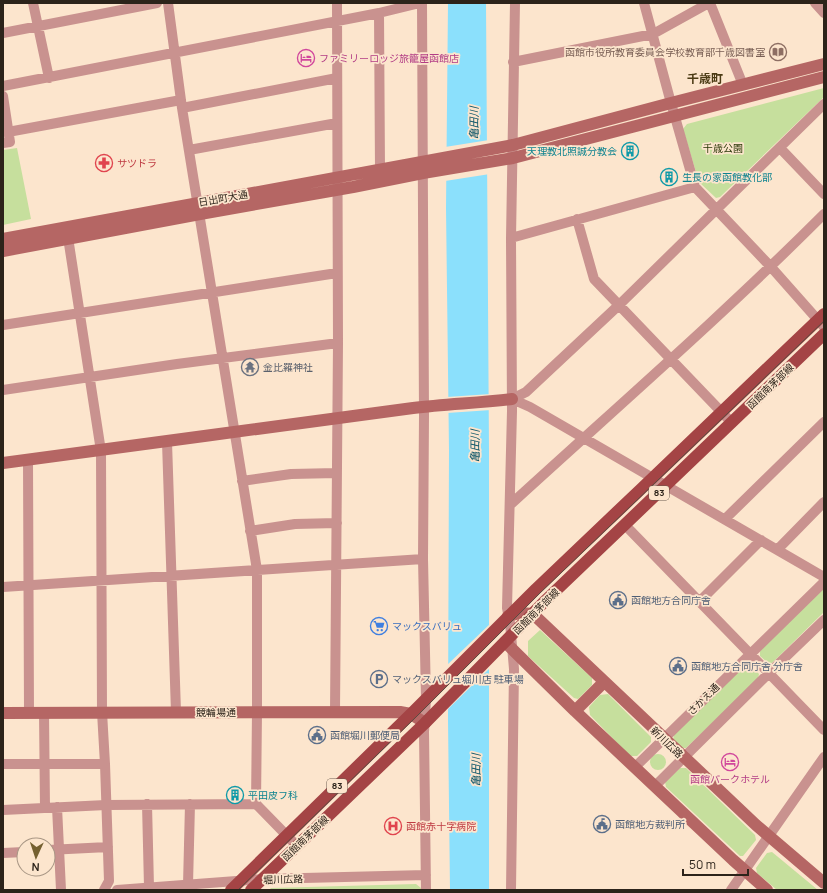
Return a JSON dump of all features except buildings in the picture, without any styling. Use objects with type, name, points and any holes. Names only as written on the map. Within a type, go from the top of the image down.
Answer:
[{"type":"main road","name":"函館南茅部線","points":[[426,699],[508,616],[653,477],[822,320]]},
{"type":"main road","name":"函館南茅部線","points":[[251,890],[425,723],[494,653],[510,643],[533,614],[824,334]]},
{"type":"main road","name":"83","points":[[231,890],[426,699]]},
{"type":"street","points":[[33,3],[49,78]]},
{"type":"street","points":[[3,33],[157,3]]},
{"type":"street","points":[[168,3],[211,292],[257,570],[256,804],[297,846]]},
{"type":"street","points":[[335,712],[338,344],[337,3]]},
{"type":"street","points":[[3,86],[379,13],[421,3],[426,890]]},
{"type":"street","points":[[511,890],[510,623],[507,608],[511,504],[511,238],[515,3]]},
{"type":"street","points":[[644,3],[695,187],[822,320]]},
{"type":"street","points":[[513,62],[653,34],[709,3],[743,85]]},
{"type":"street","points":[[815,3],[824,13]]},
{"type":"street","points":[[379,13],[380,170]]},
{"type":"street","points":[[489,156],[513,145],[824,64]]},
{"type":"street","points":[[443,164],[489,156],[513,158],[824,77]]},
{"type":"street","points":[[8,132],[337,78]]},
{"type":"street","points":[[3,96],[10,142],[3,143]]},
{"type":"street","points":[[3,463],[424,407],[512,399],[526,392],[619,305],[824,104]]},
{"type":"street","points":[[189,150],[337,123]]},
{"type":"street","points":[[780,148],[824,194]]},
{"type":"street","name":"日出町大通","points":[[3,251],[68,234],[199,208],[338,177],[423,161],[443,164]]},
{"type":"street","name":"日出町大通","points":[[199,208],[337,190],[423,174],[443,164]]},
{"type":"street","points":[[511,238],[695,187]]},
{"type":"street","points":[[511,504],[671,360],[771,267],[824,214]]},
{"type":"street","points":[[577,219],[594,279],[732,423]]},
{"type":"street","points":[[68,234],[101,451],[102,712],[109,881],[104,890]]},
{"type":"street","name":"日出町大通","points":[[3,239],[68,234]]},
{"type":"street","points":[[3,325],[337,273]]},
{"type":"street","points":[[3,390],[223,358],[338,344]]},
{"type":"street","points":[[512,399],[530,407],[658,481],[668,485],[824,577]]},
{"type":"street","points":[[725,520],[824,422]]},
{"type":"street","points":[[167,442],[176,712]]},
{"type":"street","points":[[28,460],[29,712]]},
{"type":"street","points":[[242,481],[291,474],[337,473]]},
{"type":"street","points":[[777,550],[824,502]]},
{"type":"street","points":[[250,532],[295,524],[337,523]]},
{"type":"street","points":[[625,525],[824,730]]},
{"type":"street","points":[[699,602],[761,540]]},
{"type":"street","points":[[3,587],[423,559]]},
{"type":"street","name":"さかえ通","points":[[634,767],[749,653],[824,582]]},
{"type":"street","points":[[508,616],[520,613],[533,614]]},
{"type":"street","name":"新川広路","points":[[533,614],[683,758],[768,836],[824,883]]},
{"type":"street","points":[[655,786],[824,620]]},
{"type":"street","points":[[510,643],[575,711],[744,871],[767,890]]},
{"type":"street","points":[[575,711],[604,682]]},
{"type":"street","points":[[44,712],[45,808]]},
{"type":"street","name":"競輪場通","points":[[3,713],[400,712],[411,714],[425,723]]},
{"type":"street","points":[[731,890],[824,757]]},
{"type":"street","points":[[3,764],[105,764]]},
{"type":"street","points":[[3,810],[147,804],[256,804]]},
{"type":"street","points":[[147,804],[149,887]]},
{"type":"street","points":[[188,885],[190,804]]},
{"type":"street","points":[[57,807],[61,890]]},
{"type":"street","points":[[59,850],[108,847]]},
{"type":"street","points":[[3,853],[16,852]]},
{"type":"street","name":"堀川広路","points":[[117,890],[263,879],[426,875]]},
{"type":"green space","name":"千歳公園","points":[[824,88],[824,97],[720,197],[716,198],[699,182],[683,129],[687,124]]},
{"type":"green space","points":[[17,148],[31,219],[3,225],[3,150]]},
{"type":"green space","points":[[824,587],[824,612],[772,663],[768,663],[760,656],[760,651]]},
{"type":"green space","points":[[540,630],[592,678],[592,685],[578,699],[574,698],[528,656],[528,641]]},
{"type":"green space","points":[[746,664],[750,664],[759,674],[758,679],[686,748],[682,748],[673,740],[674,735]]},
{"type":"green space","points":[[608,694],[651,737],[651,742],[637,756],[630,756],[590,715],[589,707],[600,695]]},
{"type":"green space","points":[[655,754],[661,754],[666,759],[664,768],[661,770],[655,770],[650,765],[650,759]]},
{"type":"green space","points":[[680,768],[686,768],[755,835],[756,840],[743,856],[740,856],[666,787],[665,782]]},
{"type":"green space","points":[[772,852],[818,890],[777,890],[757,873],[756,868],[767,853]]},
{"type":"green space","points":[[416,884],[421,888],[421,890],[269,890],[271,888]]},
{"type":"water","name":"亀田川","points":[[448,3],[486,3],[489,451],[489,890],[450,890],[448,720],[449,450],[446,208]]},
{"type":"pier","points":[[489,140],[490,174],[445,181],[445,147]]},
{"type":"pier","points":[[491,394],[491,410],[447,413],[447,397]]},
{"type":"pier","points":[[491,623],[491,667],[446,711],[446,666]]},
{"type":"tram line","points":[[238,890],[416,717],[540,593],[824,321]]},
{"type":"place","name":"函館市役所教育委員会学校教育部千歳図書室","points":[[778,52]]},
{"type":"place","name":"ファミリーロッジ旅籠屋函館店","points":[[306,58]]},
{"type":"place","name":"天理教北照誠分教会","points":[[630,151]]},
{"type":"place","name":"サツドラ","points":[[104,163]]},
{"type":"place","name":"生長の家函館教化部","points":[[669,177]]},
{"type":"place","name":"金比羅神社","points":[[250,367]]},
{"type":"place","name":"函館地方合同庁舎","points":[[618,600]]},
{"type":"place","name":"マックスバリュ","points":[[379,626]]},
{"type":"place","name":"函館地方合同庁舎 分庁舎","points":[[678,666]]},
{"type":"place","name":"マックスバリュ堀川店 駐車場","points":[[379,679]]},
{"type":"place","name":"函館堀川郵便局","points":[[317,735]]},
{"type":"place","name":"函館パークホテル","points":[[730,762]]},
{"type":"place","name":"平田皮フ科","points":[[235,795]]},
{"type":"place","name":"函館地方裁判所","points":[[602,824]]},
{"type":"place","name":"函館赤十字病院","points":[[393,826]]},
{"type":"district","name":"千歳町","points":[[705,79]]}]
